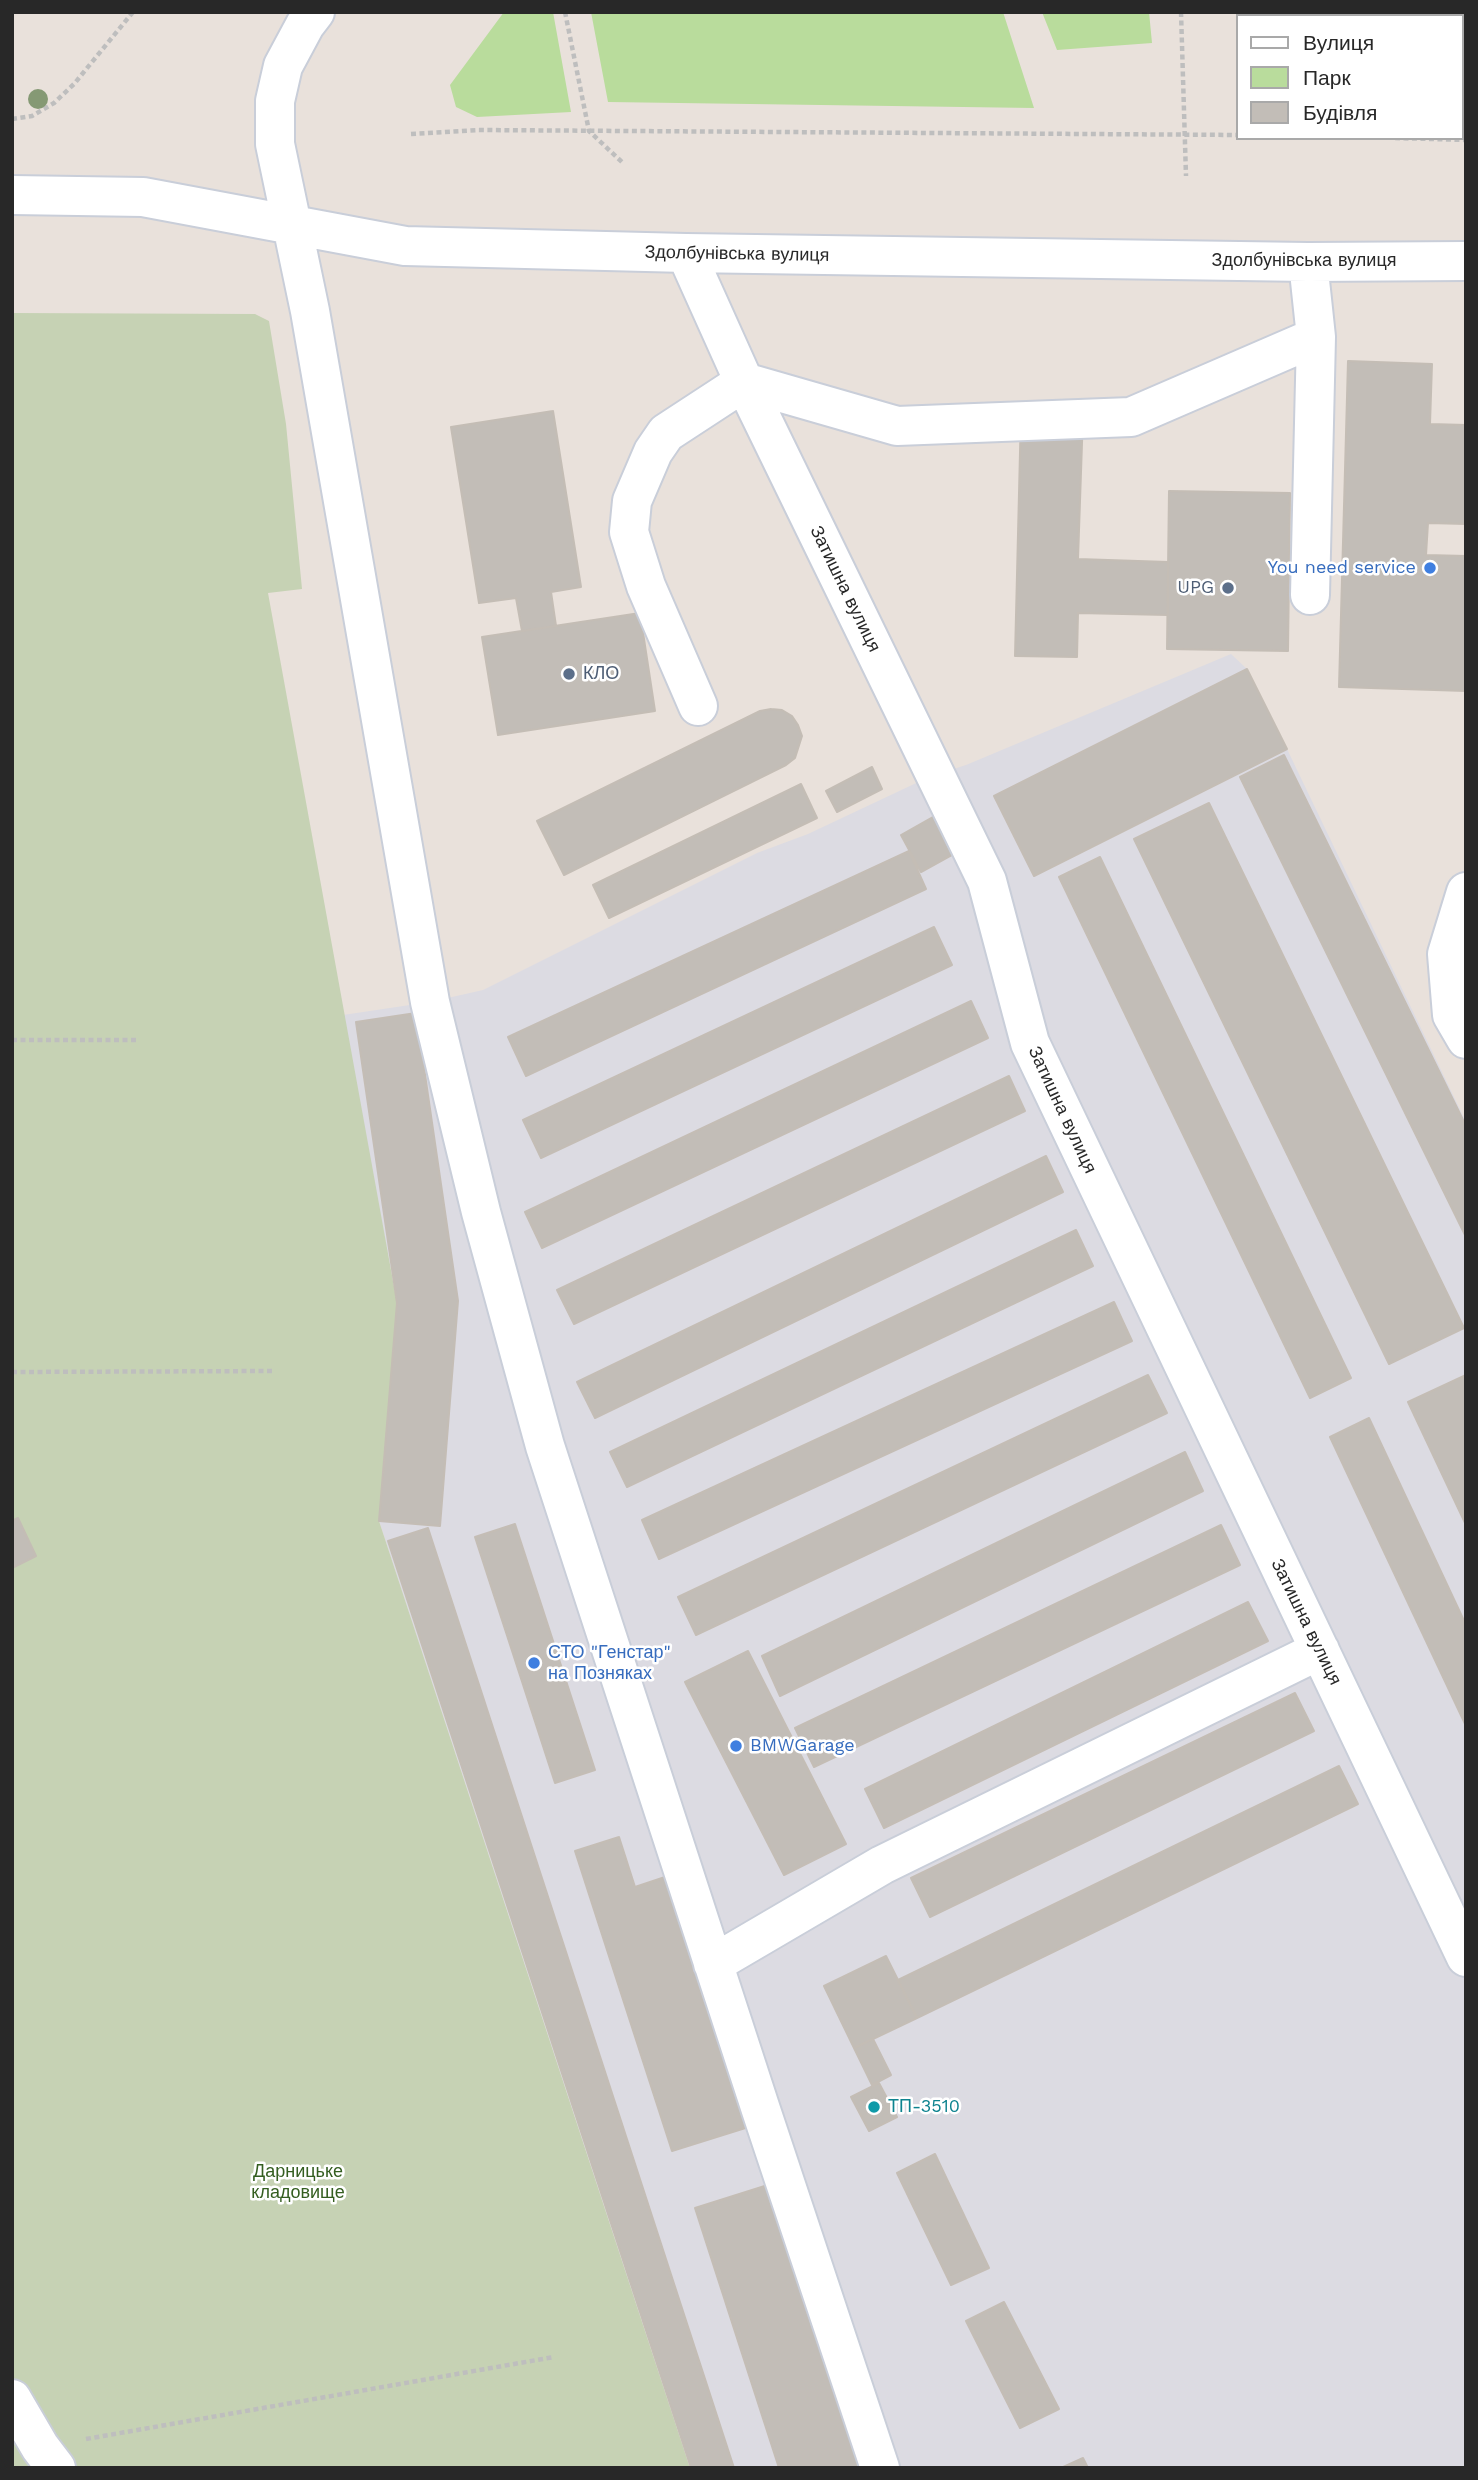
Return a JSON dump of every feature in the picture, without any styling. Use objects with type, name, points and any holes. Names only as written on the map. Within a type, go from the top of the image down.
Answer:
[{"type":"street","points":[[315,12],[305,25],[284,66],[275,102],[275,144],[312,325],[430,1002],[481,1212],[545,1446],[880,2468]]},
{"type":"street","name":"Здолбунівська вулиця","points":[[12,195],[142,197],[405,246],[1308,262],[1466,261]]},
{"type":"street","name":"Затишна вулиця","points":[[686,253],[744,382],[987,881],[1030,1043],[1466,1958]]},
{"type":"street","points":[[1308,262],[1316,337],[1310,595]]},
{"type":"street","points":[[698,706],[646,586],[629,532],[632,501],[653,452],[666,433],[744,382],[897,426],[1131,417],[1316,337]]},
{"type":"street","points":[[1466,892],[1447,954],[1452,1015],[1466,1039]]},
{"type":"street","points":[[713,1964],[882,1866],[1320,1650]]},
{"type":"street","points":[[12,2399],[48,2457]]},
{"type":"path","points":[[12,119],[32,116],[54,103],[74,85],[133,12]]},
{"type":"path","points":[[565,12],[589,131],[624,164]]},
{"type":"path","points":[[1181,12],[1186,176]]},
{"type":"path","points":[[411,134],[478,130],[1236,135]]},
{"type":"path","points":[[12,1040],[136,1040]]},
{"type":"path","points":[[12,1372],[272,1371]]},
{"type":"path","points":[[48,2457],[554,2357]]},
{"type":"shaded area","points":[[1231,654],[1247,669],[1466,1122],[1466,2468],[690,2468],[379,1521],[397,1303],[343,1015],[430,1002],[483,990],[757,853],[808,834],[929,777],[966,765]]},
{"type":"green space","points":[[504,12],[553,12],[571,112],[477,117],[456,107],[450,85]]},
{"type":"green space","points":[[591,12],[1003,12],[1034,108],[608,102]]},
{"type":"green space","points":[[1042,12],[1149,12],[1152,43],[1057,50]]},
{"type":"green space","name":"Дарницьке кладовище","points":[[12,313],[255,314],[269,321],[286,424],[302,589],[268,593],[397,1303],[379,1521],[690,2468],[12,2468]]},
{"type":"building","points":[[1348,361],[1432,364],[1430,424],[1466,425],[1466,524],[1428,523],[1426,555],[1466,556],[1466,691],[1339,687]]},
{"type":"building","points":[[553,411],[581,587],[551,592],[556,626],[522,631],[516,598],[479,603],[451,427]]},
{"type":"building","points":[[1021,412],[1083,414],[1078,559],[1168,562],[1168,615],[1078,613],[1077,657],[1015,656]]},
{"type":"building","name":"UPG","points":[[1169,491],[1290,493],[1288,651],[1167,649]]},
{"type":"building","name":"КЛО","points":[[640,613],[655,711],[498,735],[482,637]]},
{"type":"building","points":[[1247,669],[1287,749],[1034,876],[994,796]]},
{"type":"building","points":[[782,710],[792,716],[798,725],[802,736],[795,758],[786,765],[564,875],[537,821],[760,711]]},
{"type":"building","points":[[1284,755],[1466,1126],[1466,1237],[1240,777]]},
{"type":"building","points":[[872,767],[882,789],[837,812],[826,791]]},
{"type":"building","points":[[801,784],[817,818],[609,918],[593,885]]},
{"type":"building","points":[[1209,803],[1464,1328],[1389,1364],[1134,839]]},
{"type":"building","points":[[947,809],[968,846],[921,872],[901,835]]},
{"type":"building","points":[[909,851],[926,889],[526,1076],[508,1037]]},
{"type":"building","points":[[1100,857],[1351,1378],[1310,1398],[1059,877]]},
{"type":"building","points":[[934,927],[952,965],[541,1158],[523,1120]]},
{"type":"building","points":[[971,1001],[988,1038],[542,1248],[525,1212]]},
{"type":"building","points":[[416,1013],[458,1301],[440,1526],[379,1521],[397,1303],[356,1022]]},
{"type":"building","points":[[1009,1076],[1025,1111],[574,1324],[557,1290]]},
{"type":"building","points":[[1046,1156],[1063,1192],[595,1418],[577,1382]]},
{"type":"building","points":[[1076,1230],[1093,1266],[627,1487],[610,1452]]},
{"type":"building","points":[[1114,1302],[1132,1341],[659,1559],[642,1520]]},
{"type":"building","points":[[1148,1375],[1167,1413],[696,1635],[678,1597]]},
{"type":"building","points":[[1466,1375],[1466,1525],[1408,1402]]},
{"type":"building","points":[[1369,1418],[1466,1625],[1466,1726],[1330,1437]]},
{"type":"building","points":[[1185,1452],[1203,1491],[780,1696],[762,1656]]},
{"type":"building","points":[[18,1518],[36,1556],[12,1568],[12,1521]]},
{"type":"building","points":[[515,1524],[595,1770],[555,1783],[475,1537]]},
{"type":"building","points":[[1221,1525],[1240,1565],[814,1767],[795,1728]]},
{"type":"building","points":[[428,1528],[734,2468],[691,2468],[388,1541]]},
{"type":"building","points":[[1248,1602],[1268,1641],[884,1828],[865,1789]]},
{"type":"building","points":[[748,1651],[846,1844],[784,1875],[685,1682]]},
{"type":"building","points":[[1295,1693],[1314,1731],[930,1917],[911,1878]]},
{"type":"building","points":[[1339,1766],[1358,1804],[917,2018],[898,1980]]},
{"type":"building","points":[[619,1837],[635,1887],[674,1874],[755,2125],[672,2151],[575,1851]]},
{"type":"building","points":[[886,1956],[917,2018],[854,2048],[824,1986]]},
{"type":"building","points":[[873,2039],[891,2075],[872,2085],[854,2048]]},
{"type":"building","name":"ТП-3510","points":[[879,2083],[897,2117],[869,2131],[851,2097]]},
{"type":"building","points":[[935,2154],[989,2268],[951,2285],[897,2173]]},
{"type":"building","points":[[771,2184],[863,2468],[779,2468],[695,2208]]},
{"type":"building","points":[[1004,2302],[1059,2409],[1020,2428],[966,2321]]},
{"type":"building","points":[[1083,2458],[1088,2468],[1061,2468]]},
{"type":"place","name":"You need service","points":[[1430,568]]},
{"type":"place","name":"UPG","points":[[1228,588]]},
{"type":"place","name":"КЛО","points":[[569,674]]},
{"type":"place","name":"СТО \"Генстар\" на Позняках","points":[[534,1663]]},
{"type":"place","name":"BMWGarage","points":[[736,1746]]},
{"type":"place","name":"ТП-3510","points":[[874,2107]]}]
